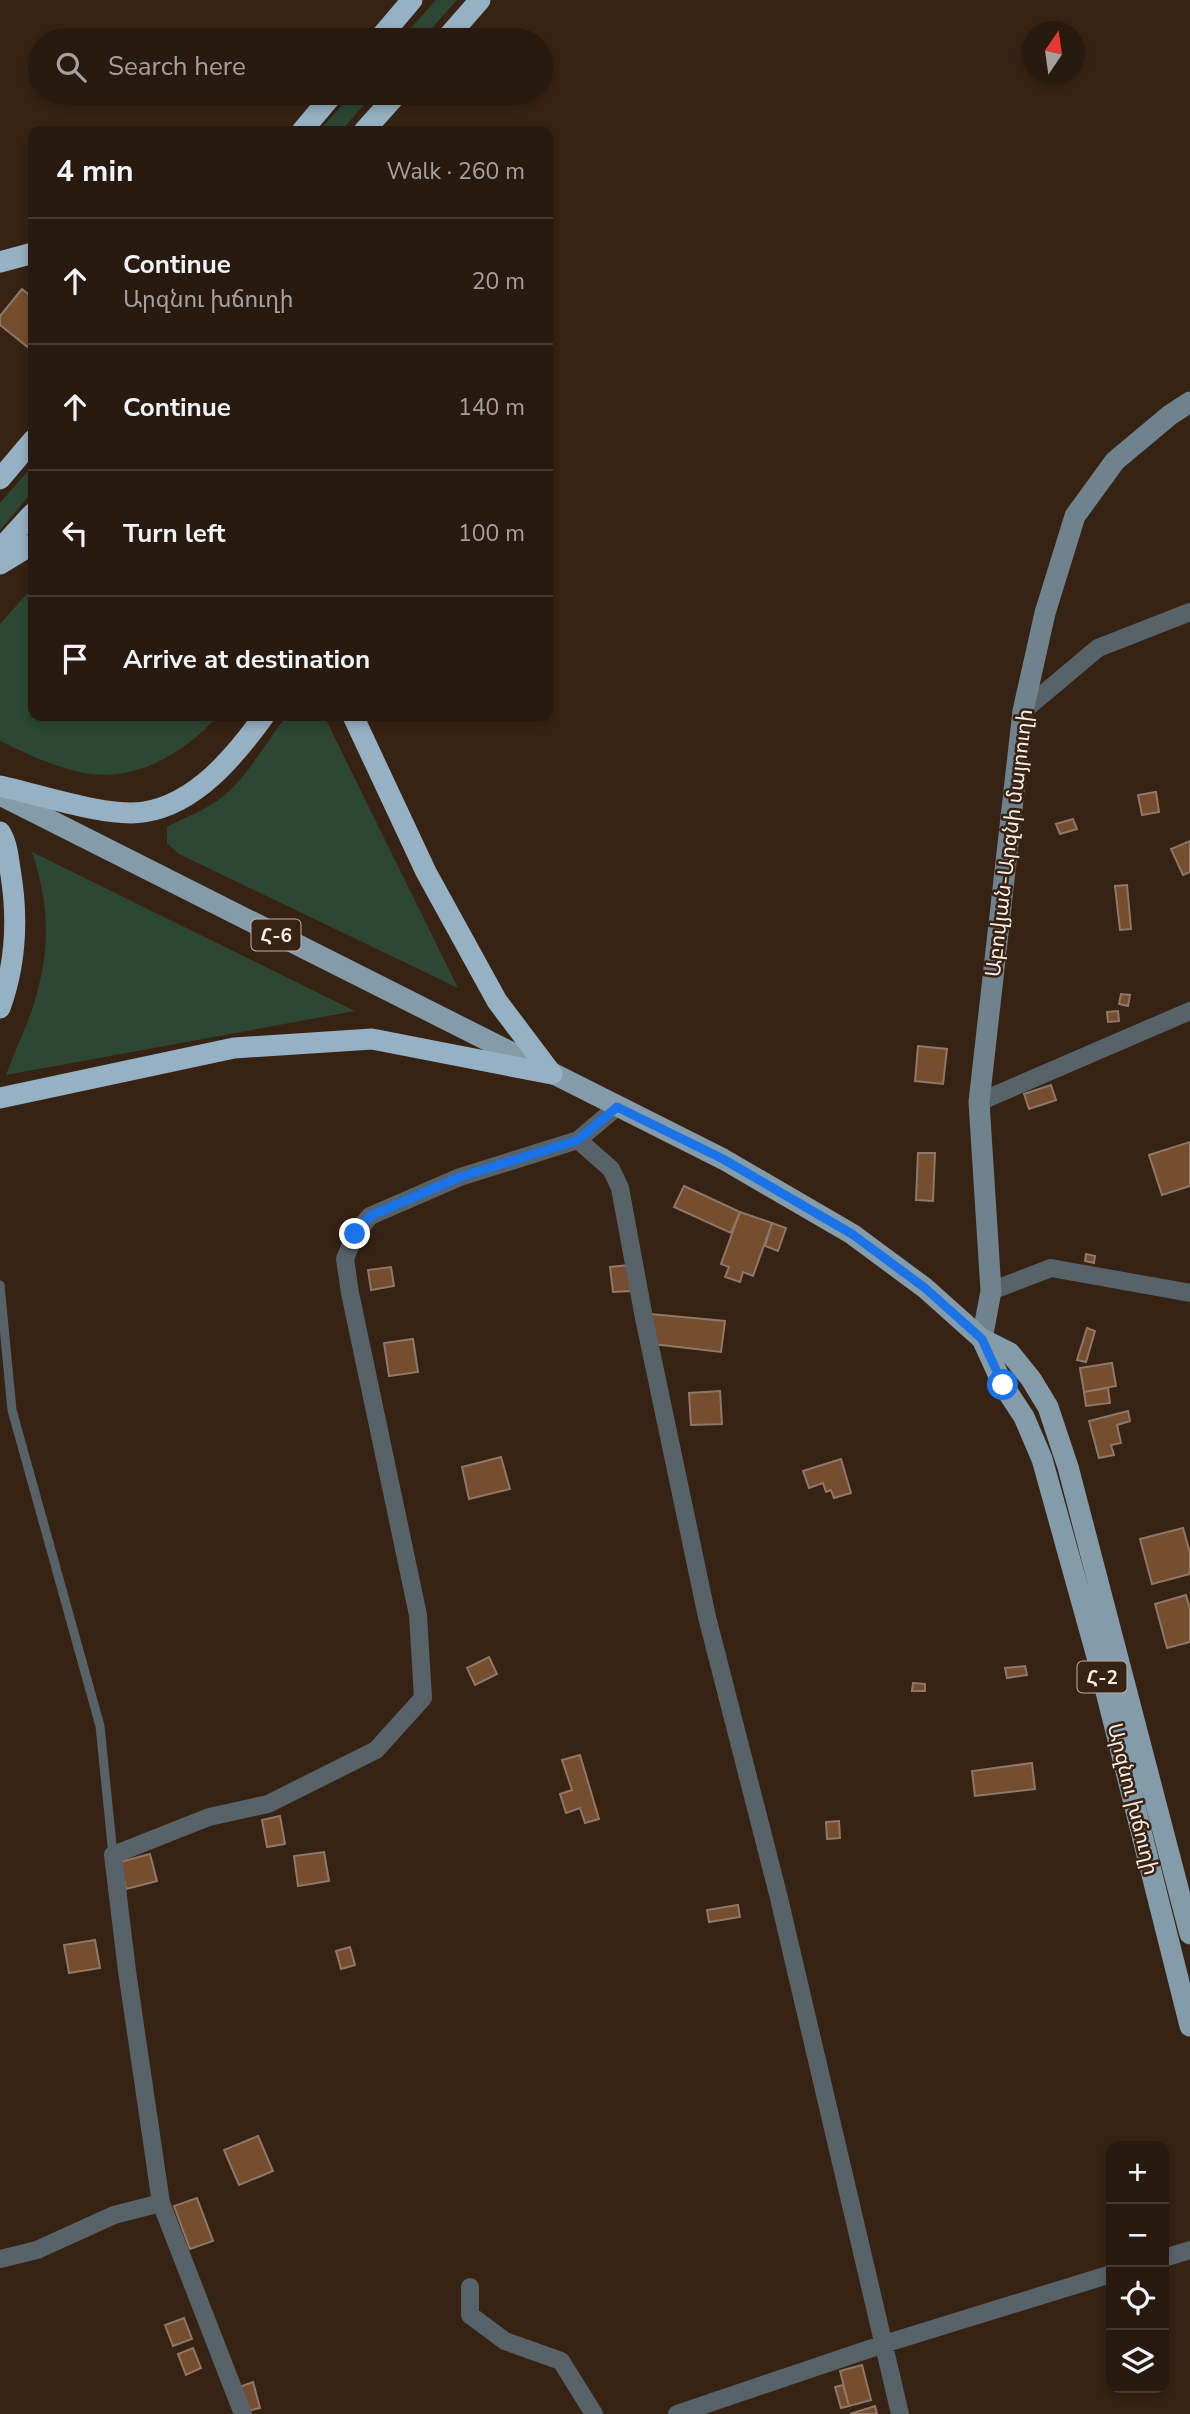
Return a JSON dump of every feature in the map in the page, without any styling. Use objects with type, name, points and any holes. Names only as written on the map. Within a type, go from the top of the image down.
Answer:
[{"type":"highway","points":[[388,28],[412,0]]},
{"type":"highway","points":[[455,28],[480,0]]},
{"type":"highway","points":[[307,125],[324,105]]},
{"type":"highway","points":[[369,126],[388,105]]},
{"type":"highway","points":[[0,262],[28,254]]},
{"type":"highway","points":[[0,479],[28,446]]},
{"type":"highway","points":[[0,549],[28,518]]},
{"type":"highway","points":[[0,564],[28,547]]},
{"type":"highway","points":[[0,786],[113,812],[144,812],[175,802],[205,782],[232,756],[260,721]]},
{"type":"highway","points":[[356,721],[426,872],[497,1000],[552,1074]]},
{"type":"highway","points":[[0,832],[5,840],[15,908],[10,974],[0,1009]]},
{"type":"highway","points":[[0,1098],[234,1048],[372,1039],[552,1074]]},
{"type":"main road","name":"Աբովյան-Արզնի մայրուղի","points":[[982,1339],[991,1292],[979,1102],[1023,710],[1045,613],[1075,516],[1115,461],[1170,415],[1190,402]]},
{"type":"main road","name":"Հ-6","points":[[0,795],[723,1159],[852,1234],[925,1288],[982,1339]]},
{"type":"main road","name":"Հ-2","points":[[982,1339],[1010,1353],[1031,1379],[1048,1407],[1075,1492],[1190,1934]]},
{"type":"main road","name":"Արզնու խճուղի","points":[[982,1339],[1003,1385],[1024,1417],[1042,1459],[1099,1664],[1190,2026]]},
{"type":"street","points":[[1023,710],[1098,648],[1190,612]]},
{"type":"street","points":[[979,1102],[1190,1011]]},
{"type":"street","points":[[243,2414],[161,2203],[113,1855],[209,1817],[268,1804],[376,1750],[424,1698],[418,1615],[345,1259],[355,1234],[370,1216],[460,1177],[578,1140],[617,1107]]},
{"type":"street","points":[[578,1140],[611,1170],[620,1188],[644,1318],[707,1617],[778,1895],[900,2414]]},
{"type":"street","points":[[991,1292],[1051,1268],[1190,1293]]},
{"type":"street","points":[[0,2259],[37,2250],[114,2215],[161,2203]]},
{"type":"street","points":[[1169,2256],[1190,2250]]},
{"type":"street","points":[[677,2414],[884,2344],[1106,2276]]},
{"type":"street","points":[[470,2287],[470,2315],[505,2341],[561,2361],[594,2414]]},
{"type":"lane","points":[[0,1285],[12,1410],[100,1726],[113,1855]]},
{"type":"green space","points":[[436,0],[457,0],[432,28],[411,28]]},
{"type":"green space","points":[[342,105],[364,105],[345,126],[323,126]]},
{"type":"green space","points":[[28,471],[28,497],[0,530],[0,503]]},
{"type":"green space","points":[[28,593],[28,721],[213,721],[188,743],[154,764],[116,774],[96,775],[75,771],[37,758],[0,741],[0,624]]},
{"type":"green space","points":[[283,721],[326,721],[458,988],[179,854],[167,843],[167,827],[208,807],[231,789]]},
{"type":"green space","points":[[32,852],[355,1011],[6,1075],[34,1003],[46,939],[42,888]]},
{"type":"building","points":[[22,289],[28,294],[28,347],[0,325],[0,316]]},
{"type":"building","points":[[1156,792],[1159,812],[1142,815],[1138,795]]},
{"type":"building","points":[[1073,819],[1077,829],[1060,834],[1056,824]]},
{"type":"building","points":[[1190,841],[1190,872],[1183,875],[1171,849]]},
{"type":"building","points":[[1127,885],[1131,929],[1120,930],[1115,886]]},
{"type":"building","points":[[1121,994],[1130,995],[1128,1006],[1119,1004]]},
{"type":"building","points":[[1118,1011],[1119,1021],[1108,1022],[1107,1012]]},
{"type":"building","points":[[918,1046],[947,1049],[943,1084],[915,1081]]},
{"type":"building","points":[[1051,1085],[1056,1100],[1029,1109],[1024,1094]]},
{"type":"building","points":[[1190,1142],[1190,1186],[1162,1195],[1149,1155]]},
{"type":"building","points":[[918,1153],[935,1153],[933,1201],[916,1200]]},
{"type":"building","points":[[684,1186],[740,1212],[731,1233],[674,1207]]},
{"type":"building","points":[[740,1212],[772,1223],[753,1276],[743,1272],[740,1282],[725,1277],[729,1267],[721,1264]]},
{"type":"building","points":[[772,1223],[786,1228],[778,1251],[765,1246]]},
{"type":"building","points":[[1086,1254],[1095,1256],[1094,1263],[1085,1261]]},
{"type":"building","points":[[629,1265],[632,1291],[613,1292],[610,1267]]},
{"type":"building","points":[[391,1267],[394,1286],[371,1290],[368,1270]]},
{"type":"building","points":[[650,1314],[725,1321],[721,1352],[653,1344]]},
{"type":"building","points":[[1087,1328],[1095,1331],[1086,1362],[1077,1360]]},
{"type":"building","points":[[413,1339],[418,1372],[389,1376],[384,1343]]},
{"type":"building","points":[[1112,1363],[1116,1386],[1084,1392],[1080,1368]]},
{"type":"building","points":[[1108,1388],[1110,1403],[1086,1406],[1084,1392]]},
{"type":"building","points":[[720,1391],[722,1424],[691,1425],[689,1393]]},
{"type":"building","points":[[1128,1411],[1130,1421],[1117,1425],[1121,1443],[1111,1445],[1114,1455],[1099,1458],[1089,1421]]},
{"type":"building","points":[[501,1457],[510,1489],[469,1499],[462,1467]]},
{"type":"building","points":[[841,1459],[851,1493],[834,1498],[831,1490],[826,1492],[823,1483],[809,1488],[803,1471]]},
{"type":"building","points":[[1183,1528],[1190,1553],[1190,1574],[1152,1584],[1140,1539]]},
{"type":"building","points":[[1186,1595],[1190,1609],[1190,1642],[1167,1648],[1155,1604]]},
{"type":"building","points":[[489,1657],[497,1674],[475,1685],[467,1668]]},
{"type":"building","points":[[1025,1666],[1027,1675],[1007,1678],[1005,1668]]},
{"type":"building","points":[[913,1683],[925,1684],[925,1691],[912,1691]]},
{"type":"building","points":[[580,1755],[599,1819],[585,1823],[580,1808],[566,1813],[560,1794],[572,1790],[562,1760]]},
{"type":"building","points":[[1032,1763],[1035,1789],[975,1796],[972,1771]]},
{"type":"building","points":[[280,1816],[285,1844],[267,1847],[262,1820]]},
{"type":"building","points":[[839,1821],[840,1838],[827,1839],[826,1822]]},
{"type":"building","points":[[324,1852],[329,1881],[298,1886],[294,1856]]},
{"type":"building","points":[[150,1854],[157,1881],[126,1889],[120,1862]]},
{"type":"building","points":[[738,1905],[740,1917],[709,1922],[707,1910]]},
{"type":"building","points":[[95,1940],[100,1968],[69,1973],[64,1945]]},
{"type":"building","points":[[350,1947],[355,1965],[341,1969],[336,1951]]},
{"type":"building","points":[[258,2136],[273,2171],[239,2185],[224,2150]]},
{"type":"building","points":[[197,2198],[213,2241],[190,2249],[174,2206]]},
{"type":"building","points":[[184,2318],[192,2339],[173,2346],[165,2325]]},
{"type":"building","points":[[193,2348],[201,2368],[186,2375],[178,2354]]},
{"type":"building","points":[[862,2365],[871,2400],[849,2406],[840,2371]]},
{"type":"building","points":[[253,2382],[260,2408],[247,2411],[239,2387]]},
{"type":"building","points":[[843,2385],[849,2406],[841,2408],[835,2387]]},
{"type":"building","points":[[875,2406],[877,2414],[850,2414]]},
{"type":"route","points":[[355,1234],[370,1216],[460,1177],[578,1140],[617,1107],[723,1159],[852,1234],[925,1288],[982,1339],[1003,1385]]}]
